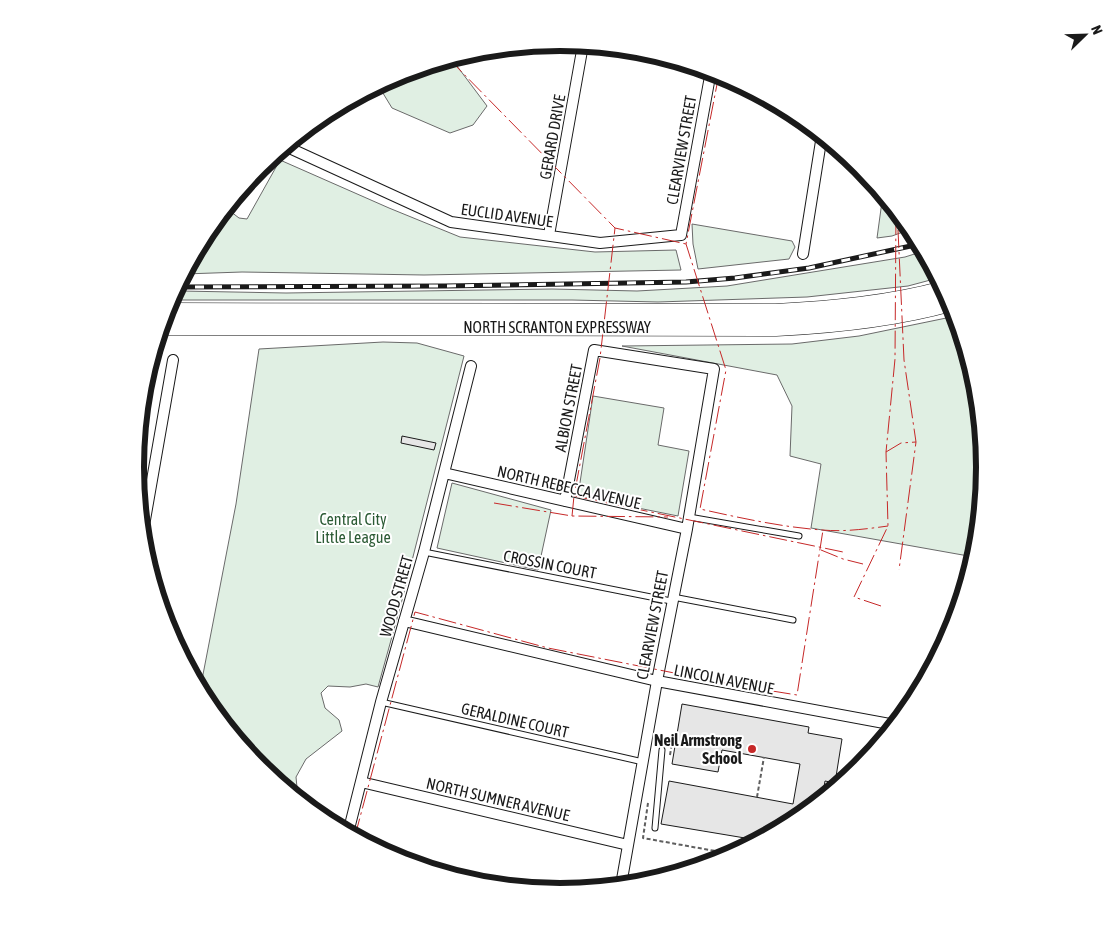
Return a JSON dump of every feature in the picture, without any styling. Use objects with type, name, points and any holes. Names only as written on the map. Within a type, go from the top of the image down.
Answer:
[{"type":"highway","name":"NORTH SCRANTON EXPRESSWAY","points":[[174,312],[776,313],[860,306],[937,292]]},
{"type":"highway","name":"NORTH SCRANTON EXPRESSWAY","points":[[169,326],[768,327],[862,320],[942,304]]},
{"type":"street","name":"GERARD DRIVE","points":[[549,236],[579,52]]},
{"type":"street","name":"CLEARVIEW STREET","points":[[681,235],[710,79]]},
{"type":"street","points":[[803,254],[821,143]]},
{"type":"street","name":"EUCLID AVENUE","points":[[292,149],[451,222],[600,243],[681,235]]},
{"type":"street","name":"CLEARVIEW STREET","points":[[594,350],[714,370],[623,878]]},
{"type":"street","name":"ALBION STREET","points":[[565,501],[594,350]]},
{"type":"street","points":[[147,510],[173,360]]},
{"type":"street","name":"WOOD STREET","points":[[350,826],[381,702],[424,552],[471,366]]},
{"type":"street","name":"NORTH REBECCA AVENUE","points":[[444,473],[686,530]]},
{"type":"street","name":"LINCOLN AVENUE","points":[[404,621],[657,681],[887,724]]},
{"type":"street","name":"NORTH SUMNER AVENUE","points":[[360,782],[628,845]]},
{"type":"lane","points":[[689,517],[799,536]]},
{"type":"lane","name":"CROSSIN COURT","points":[[424,552],[793,620]]},
{"type":"lane","name":"GERALDINE COURT","points":[[381,702],[643,762]]},
{"type":"lane","points":[[655,828],[662,750]]},
{"type":"path","points":[[757,797],[764,757]]},
{"type":"path","points":[[649,799],[643,838],[718,851]]},
{"type":"green space","points":[[456,64],[487,106],[473,125],[450,133],[392,108],[382,91],[426,73]]},
{"type":"green space","points":[[280,160],[460,237],[595,252],[676,250],[681,270],[424,275],[242,272],[192,274],[214,236],[231,212],[239,218],[247,219]]},
{"type":"green space","points":[[882,204],[903,232],[877,238]]},
{"type":"green space","points":[[692,224],[792,241],[795,247],[789,259],[698,269],[693,244]]},
{"type":"green space","points":[[917,253],[931,280],[908,286],[807,297],[658,302],[572,300],[180,300],[183,291],[286,293],[552,289],[637,291],[727,286],[905,257]]},
{"type":"green space","points":[[948,318],[962,359],[968,386],[975,440],[975,494],[966,556],[811,528],[821,464],[790,456],[792,406],[777,375],[622,346],[792,344],[859,336]]},
{"type":"green space","name":"Central City Little League","points":[[383,342],[417,343],[464,356],[378,687],[366,684],[350,687],[328,686],[321,693],[325,708],[339,720],[342,731],[306,759],[296,777],[297,789],[247,741],[214,698],[202,679],[236,504],[259,349]]},
{"type":"green space","points":[[593,396],[664,408],[658,445],[689,451],[678,516],[578,496]]},
{"type":"green space","points":[[452,483],[551,510],[538,570],[437,548]]},
{"type":"building","points":[[402,436],[436,443],[434,450],[401,443]]},
{"type":"building","points":[[682,704],[809,727],[808,733],[842,739],[836,778],[831,782],[825,781],[824,788],[813,797],[791,813],[747,838],[661,824],[669,781],[793,804],[800,764],[722,750],[718,772],[672,764]]},
{"type":"railway","points":[[185,287],[445,286],[686,282],[735,278],[809,268],[912,246]]},
{"type":"power","points":[[454,64],[615,228],[686,244]]},
{"type":"power","points":[[717,82],[686,244],[726,370],[700,509],[807,529],[830,531],[888,526]]},
{"type":"power","points":[[881,606],[854,597],[888,526],[886,452],[895,359],[896,222]]},
{"type":"power","points":[[572,516],[574,496],[600,358],[615,228]]},
{"type":"power","points":[[898,230],[904,360],[916,442],[899,570]]},
{"type":"power","points":[[886,452],[901,443],[916,442]]},
{"type":"power","points":[[574,496],[843,552]]},
{"type":"power","points":[[494,503],[572,516],[668,517]]},
{"type":"power","points":[[357,830],[415,612],[548,648],[735,685],[797,695],[823,530]]},
{"type":"power","points":[[821,550],[843,559],[863,564]]},
{"type":"place","name":"Neil Armstrong School","points":[[752,749]]}]
